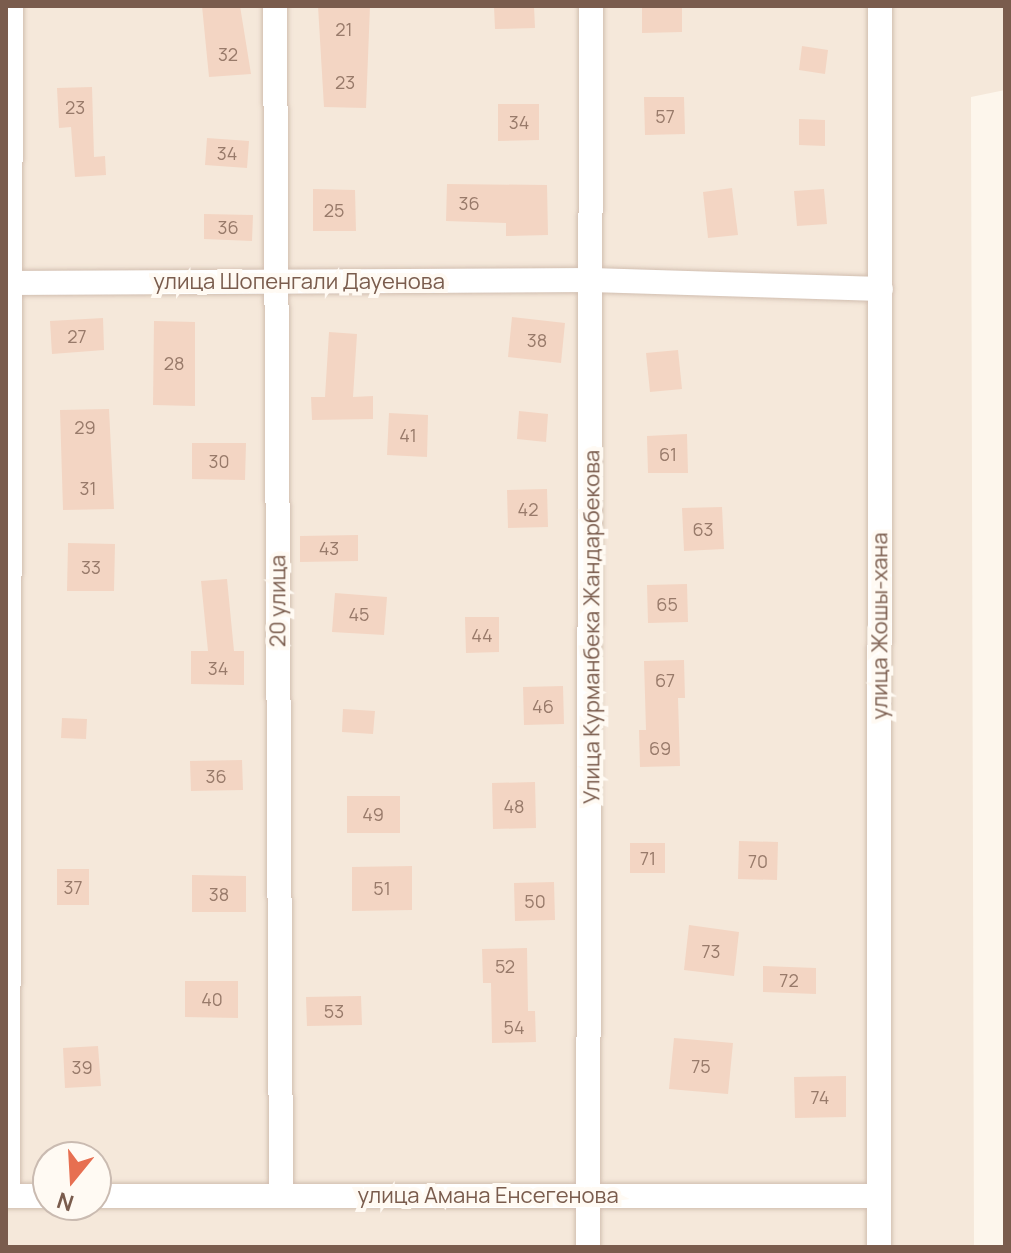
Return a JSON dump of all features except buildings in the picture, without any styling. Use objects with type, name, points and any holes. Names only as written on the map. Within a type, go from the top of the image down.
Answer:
[{"type":"street","points":[[11,6],[7,1196],[32,1196]]},
{"type":"street","name":"20 улица","points":[[275,6],[281,1196]]},
{"type":"street","name":"Улица Курманбека Жандарбекова","points":[[588,1247],[591,6]]},
{"type":"street","name":"улица Жошы-хана","points":[[879,1247],[880,6]]},
{"type":"street","name":"улица Шопенгали Дауенова","points":[[8,283],[591,280],[881,289]]},
{"type":"street","name":"улица Амана Енсегенова","points":[[112,1196],[879,1196]]},
{"type":"shaded area","points":[[6,6],[1005,6],[1005,90],[971,97],[974,1247],[6,1247]]}]
